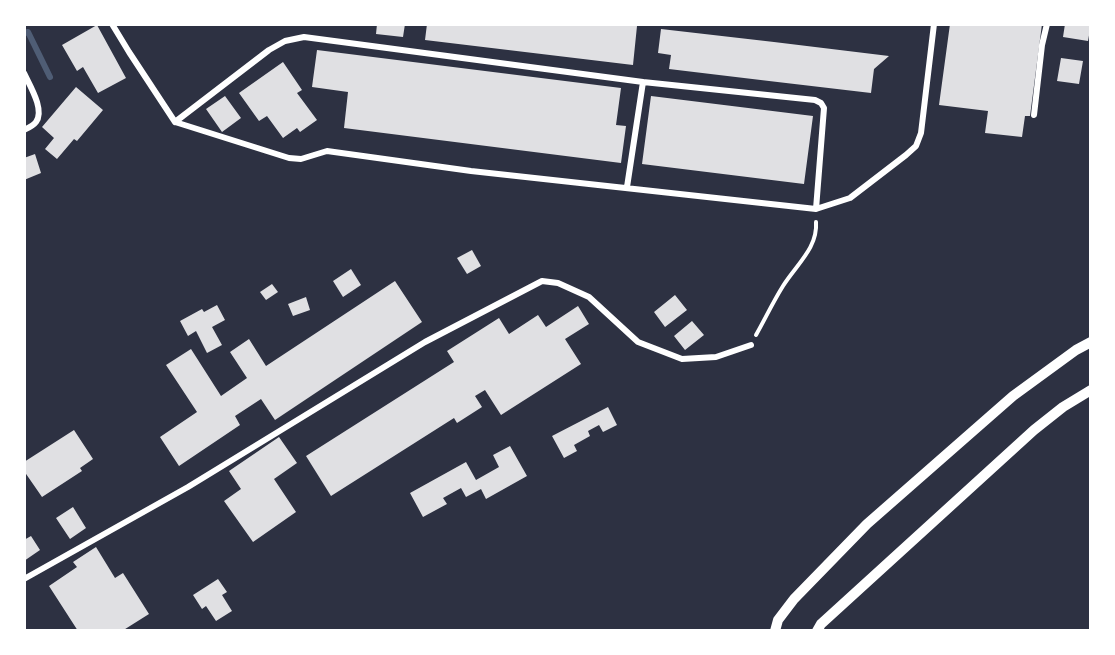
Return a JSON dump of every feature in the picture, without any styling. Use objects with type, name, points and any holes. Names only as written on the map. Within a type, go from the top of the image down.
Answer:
[{"type":"street","points":[[112,24],[176,122],[289,158],[301,159],[327,152],[471,171],[816,209],[850,198],[916,146],[921,133],[934,24]]},
{"type":"street","points":[[1034,115],[1042,45],[1047,24]]},
{"type":"street","points":[[176,122],[269,50],[285,41],[304,37],[643,82],[815,100],[824,108],[816,209]]},
{"type":"street","points":[[24,73],[39,108],[39,116],[35,124],[24,130]]},
{"type":"street","points":[[627,188],[643,82]]},
{"type":"street","points":[[24,579],[188,487],[425,342],[542,281],[558,283],[589,297],[638,342],[682,359],[716,357],[751,345]]},
{"type":"street","points":[[775,631],[778,620],[794,599],[867,524],[1013,396],[1076,350],[1091,342]]},
{"type":"street","points":[[817,631],[821,624],[1034,430],[1063,407],[1091,390]]},
{"type":"path","points":[[751,345],[783,285],[810,249],[817,231],[816,209]]},
{"type":"building","points":[[377,24],[405,24],[403,37],[376,34]]},
{"type":"building","points":[[427,24],[620,24],[637,26],[633,65],[425,40]]},
{"type":"building","points":[[950,24],[1042,24],[1030,116],[1025,116],[1022,137],[985,133],[988,111],[939,105]]},
{"type":"building","points":[[1065,24],[1091,24],[1088,41],[1063,37]]},
{"type":"building","points":[[97,25],[126,78],[98,93],[83,67],[77,71],[62,45]]},
{"type":"building","points":[[661,29],[889,56],[874,69],[871,93],[769,81],[669,69],[671,55],[658,53]]},
{"type":"building","points":[[317,50],[621,88],[616,125],[626,126],[621,163],[344,128],[348,92],[312,87]]},
{"type":"building","points":[[1061,58],[1083,61],[1079,84],[1057,81]]},
{"type":"building","points":[[283,62],[302,90],[297,93],[317,120],[300,132],[297,128],[283,138],[267,116],[259,121],[239,93]]},
{"type":"building","points":[[76,87],[103,110],[77,141],[74,139],[57,159],[45,149],[54,138],[42,127]]},
{"type":"building","points":[[225,96],[241,118],[222,132],[206,109]]},
{"type":"building","points":[[651,96],[813,116],[804,184],[642,164]]},
{"type":"building","points":[[35,154],[41,173],[24,180],[24,158]]},
{"type":"building","points":[[472,250],[481,266],[467,274],[457,258]]},
{"type":"building","points":[[351,269],[361,285],[343,297],[333,281]]},
{"type":"building","points":[[395,281],[422,322],[275,420],[261,399],[235,416],[240,425],[179,466],[160,437],[197,412],[166,365],[191,349],[221,396],[247,378],[230,352],[249,339],[266,366]]},
{"type":"building","points":[[272,284],[278,292],[266,300],[260,292]]},
{"type":"building","points":[[675,295],[687,310],[665,327],[654,312]]},
{"type":"building","points":[[306,297],[310,310],[293,316],[288,304]]},
{"type":"building","points":[[217,305],[225,320],[212,327],[222,345],[207,353],[196,331],[188,336],[180,321],[202,309],[204,312]]},
{"type":"building","points":[[578,306],[589,324],[565,339],[581,364],[501,415],[485,390],[475,396],[482,407],[457,423],[454,418],[331,496],[306,456],[454,362],[447,351],[499,318],[509,334],[538,315],[546,327]]},
{"type":"building","points":[[692,321],[704,335],[685,350],[674,336]]},
{"type":"building","points":[[608,407],[617,425],[603,432],[599,425],[588,431],[590,436],[574,445],[577,451],[564,458],[552,436]]},
{"type":"building","points":[[74,430],[93,459],[80,468],[82,471],[42,497],[24,471],[24,462]]},
{"type":"building","points":[[279,437],[297,463],[274,479],[296,512],[253,542],[224,501],[241,489],[229,471]]},
{"type":"building","points":[[510,446],[527,476],[486,499],[481,489],[466,497],[461,488],[443,498],[447,504],[423,517],[410,493],[466,462],[476,480],[499,467],[493,455]]},
{"type":"building","points":[[73,507],[86,528],[70,539],[56,518]]},
{"type":"building","points":[[31,536],[40,550],[24,561],[24,540]]},
{"type":"building","points":[[96,547],[115,578],[123,573],[149,614],[122,631],[78,631],[49,586],[77,567],[73,562]]},
{"type":"building","points":[[218,579],[227,592],[222,595],[232,611],[216,621],[206,606],[202,609],[193,595]]},
{"type":"waterway","points":[[24,33],[28,32],[50,77]]}]
